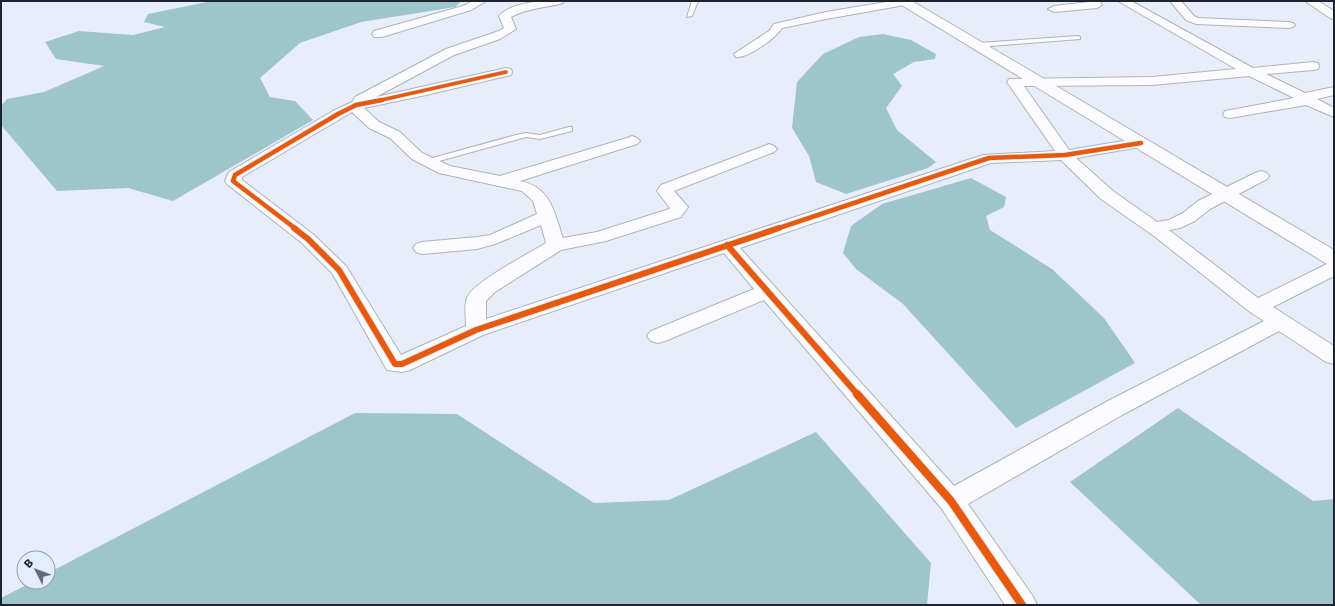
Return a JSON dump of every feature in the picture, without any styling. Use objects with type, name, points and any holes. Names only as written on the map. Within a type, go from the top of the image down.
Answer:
[{"type":"street","points":[[378,34],[490,8],[559,1]]},
{"type":"street","points":[[740,54],[773,33],[778,26],[822,15],[858,11],[905,1],[1334,259]]},
{"type":"street","points":[[1054,9],[1097,6],[1093,1]]},
{"type":"street","points":[[1123,1],[1249,71],[1334,113]]},
{"type":"street","points":[[1175,1],[1190,18],[1196,21],[1289,25]]},
{"type":"street","points":[[1310,1],[1334,16]]},
{"type":"street","points":[[490,8],[505,16],[510,29],[502,34],[470,44],[451,52],[360,100],[354,107],[374,125],[395,135],[417,156],[445,170],[527,187],[541,199],[556,245]]},
{"type":"street","points":[[1313,66],[1152,81],[1014,82],[1065,155],[1107,195],[1154,228],[1257,307],[1334,356]]},
{"type":"street","points":[[506,72],[356,105],[338,114],[235,175],[233,181],[308,239],[339,270],[395,364],[402,364],[476,330],[989,158],[1065,155],[1141,143]]},
{"type":"street","points":[[1230,114],[1306,99],[1334,91]]},
{"type":"street","points":[[500,182],[563,161],[632,141]]},
{"type":"street","points":[[476,330],[476,299],[488,287],[556,245],[600,237],[675,213],[679,208],[666,193],[665,191],[667,188],[769,149]]},
{"type":"street","points":[[1154,228],[1174,224],[1189,217],[1204,205],[1261,176]]},
{"type":"street","points":[[422,248],[496,240],[547,216]]},
{"type":"street","points":[[727,245],[951,501],[1022,605]]},
{"type":"street","points":[[1257,307],[1334,268]]},
{"type":"street","points":[[658,336],[767,291]]},
{"type":"street","points":[[951,501],[1024,458],[1196,364],[1280,322]]},
{"type":"lane","points":[[689,16],[695,1]]},
{"type":"lane","points":[[978,45],[1078,38]]},
{"type":"lane","points":[[428,162],[516,137],[526,135],[540,137],[569,129]]},
{"type":"water","points":[[212,1],[462,1],[455,7],[361,22],[300,43],[260,78],[270,97],[295,101],[313,120],[173,201],[128,188],[57,191],[1,125],[1,106],[7,99],[44,92],[104,66],[56,59],[45,42],[79,31],[133,35],[165,27],[144,22],[148,14]]},
{"type":"water","points":[[883,34],[911,40],[936,54],[935,59],[914,62],[893,74],[902,86],[886,108],[897,130],[936,162],[928,168],[846,194],[816,182],[809,156],[792,128],[797,82],[823,54],[859,37]]},
{"type":"water","points":[[971,178],[1006,197],[1004,207],[986,216],[990,230],[1052,269],[1104,318],[1135,363],[1016,428],[903,304],[856,269],[843,253],[851,226],[882,204]]},
{"type":"water","points":[[1178,408],[1313,501],[1334,499],[1334,605],[1201,605],[1070,482]]},
{"type":"water","points":[[355,413],[457,414],[594,503],[669,500],[816,432],[931,563],[927,605],[1,605],[1,598],[16,590],[56,590],[56,569]]},
{"type":"cycle path","points":[[506,72],[426,91],[356,105],[338,114],[235,175],[233,181],[308,239],[339,270],[395,364],[402,364],[476,330],[989,158],[1065,155],[1141,143]]},
{"type":"cycle path","points":[[727,245],[951,501],[1022,605]]}]
